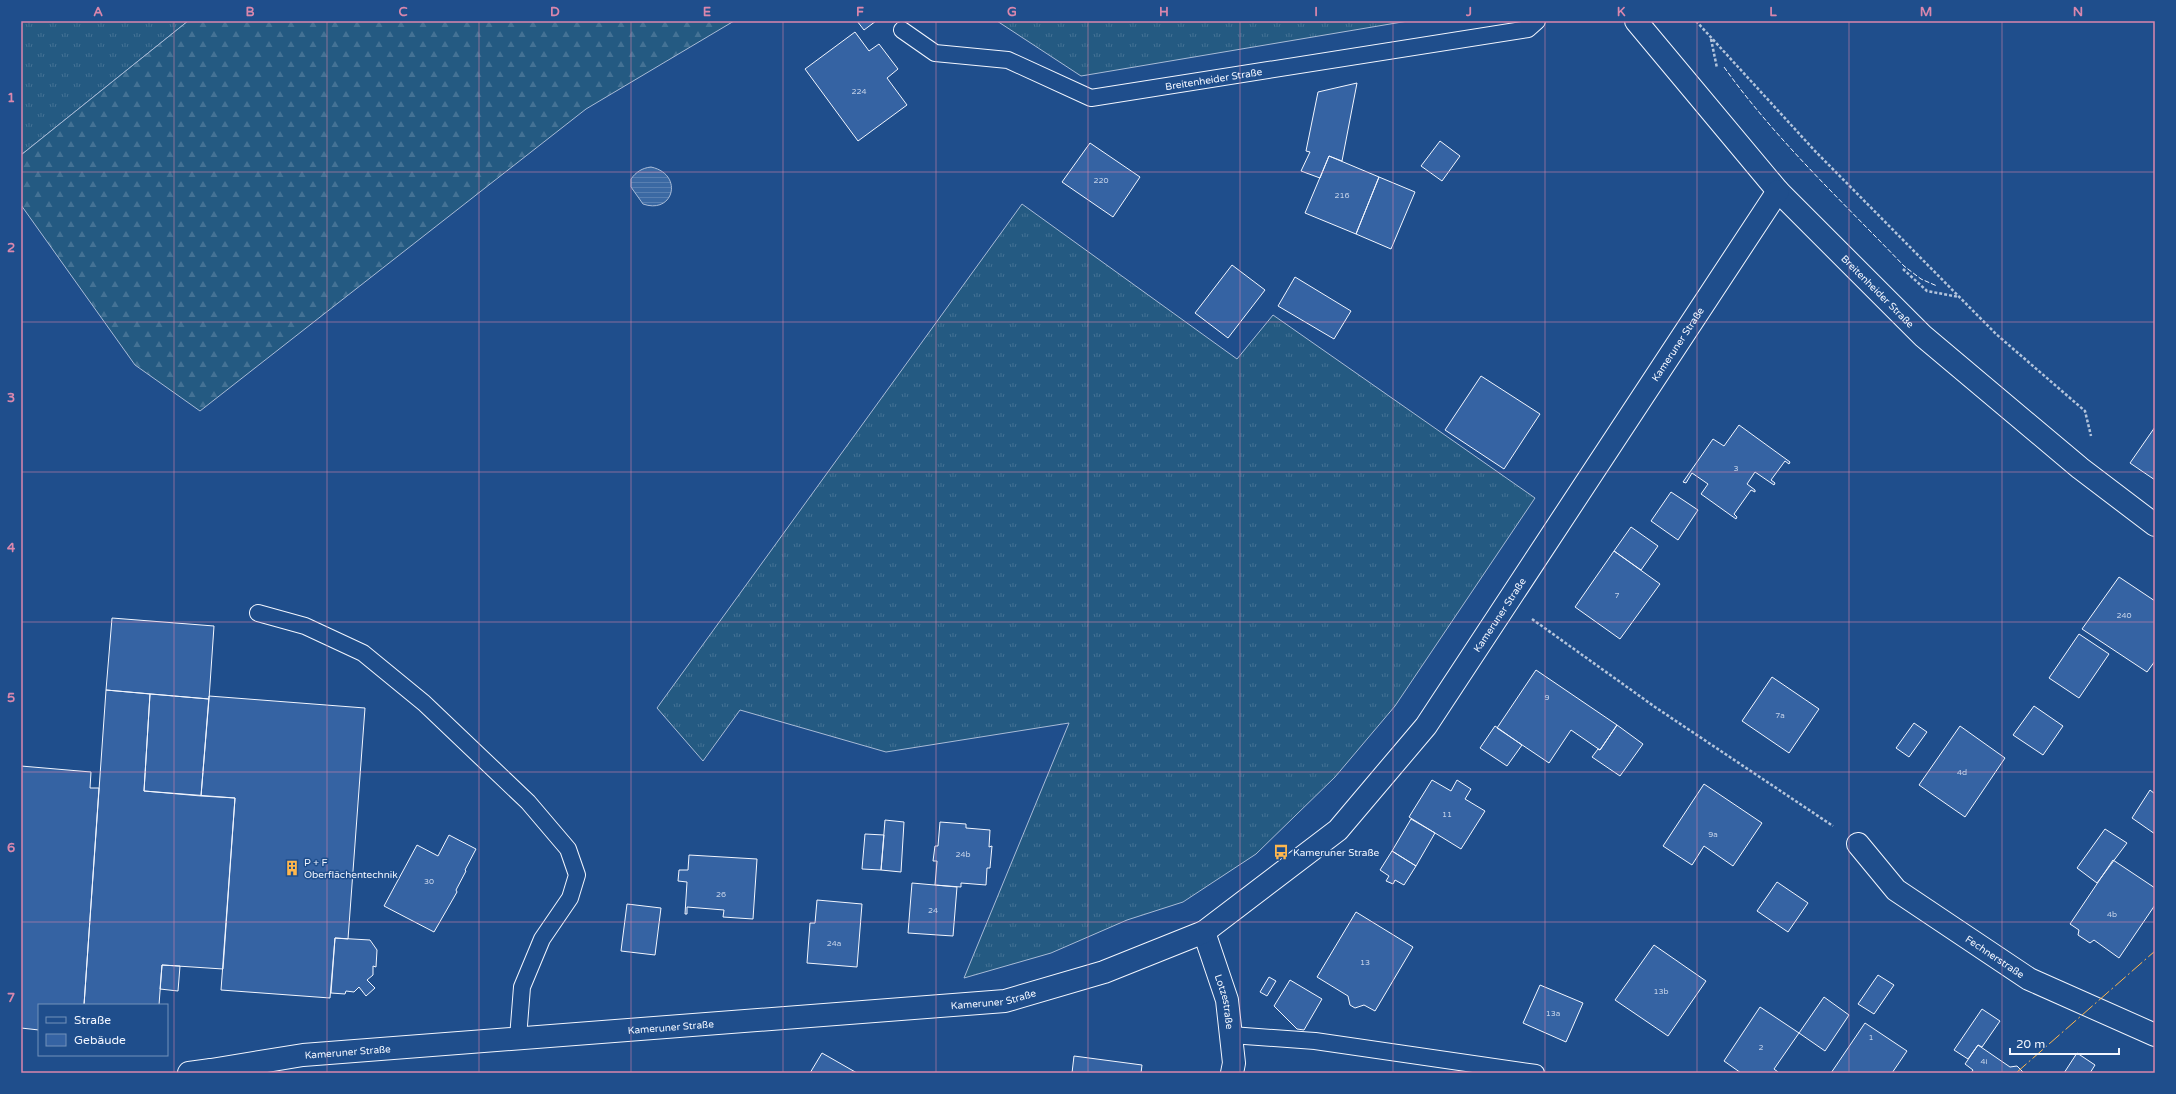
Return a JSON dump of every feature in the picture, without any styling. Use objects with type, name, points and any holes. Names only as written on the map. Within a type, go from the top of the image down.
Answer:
[{"type":"street","name":"Breitenheider Straße","points":[[1636,21],[1778,191],[1924,336],[2080,468],[2155,525]]},
{"type":"street","name":"Kameruner Straße","points":[[189,1073],[211,1071],[303,1055],[1005,1001],[1104,972],[1204,932],[1338,830],[1426,726],[1778,191]]},
{"type":"street","name":"Fechnerstraße","points":[[1858,844],[1896,890],[2029,980],[2155,1035]]},
{"type":"street","name":"Lotzestraße","points":[[1204,932],[1227,1000],[1234,1063],[1232,1073]]},
{"type":"lane","name":"Breitenheider Straße","points":[[902,30],[935,54],[1008,60],[1092,98],[1528,29],[1537,21]]},
{"type":"lane","points":[[258,613],[304,626],[363,653],[424,703],[523,797],[568,849],[577,875],[570,898],[542,939],[522,987],[518,1038]]},
{"type":"lane","points":[[1231,1035],[1315,1041],[1536,1073]]},
{"type":"path","points":[[1696,21],[1815,151],[1996,334],[2085,410],[2092,441]]},
{"type":"path","points":[[1711,38],[1716,67],[1720,73]]},
{"type":"path","points":[[1899,266],[1927,291],[1960,297]]},
{"type":"path","points":[[1508,602],[1655,707],[1823,818],[1858,844]]},
{"type":"green space","points":[[21,21],[188,21],[21,155]]},
{"type":"green space","points":[[188,21],[734,21],[586,109],[200,411],[135,365],[21,205],[21,155]]},
{"type":"green space","points":[[997,21],[1408,21],[1081,76]]},
{"type":"green space","points":[[1022,204],[1237,359],[1273,315],[1535,498],[1395,706],[1335,777],[1256,854],[1183,902],[1127,920],[1051,953],[964,978],[1069,723],[886,752],[740,710],[703,761],[657,708]]},
{"type":"shaded area","points":[[651,167],[661,171],[668,177],[671,185],[671,192],[668,199],[662,204],[654,206],[643,204],[631,187],[631,179],[635,174],[642,169]]},
{"type":"building","points":[[857,21],[876,21],[864,30]]},
{"type":"building","points":[[855,32],[869,51],[879,44],[898,69],[887,78],[907,105],[858,141],[805,69]]},
{"type":"building","points":[[1357,83],[1342,161],[1329,156],[1320,178],[1301,171],[1310,152],[1306,151],[1318,92]]},
{"type":"building","points":[[1440,141],[1460,156],[1442,181],[1421,166]]},
{"type":"building","points":[[1090,143],[1140,177],[1113,217],[1062,182]]},
{"type":"building","points":[[1329,156],[1379,177],[1356,234],[1305,213]]},
{"type":"building","points":[[1379,177],[1415,192],[1391,249],[1356,234]]},
{"type":"building","points":[[1232,265],[1265,290],[1228,338],[1195,313]]},
{"type":"building","points":[[1295,277],[1351,311],[1334,339],[1278,306]]},
{"type":"building","points":[[1481,376],[1540,414],[1504,469],[1445,430]]},
{"type":"building","points":[[1739,425],[1790,462],[1789,464],[1785,461],[1771,480],[1775,483],[1774,485],[1755,472],[1747,484],[1755,490],[1755,492],[1751,490],[1734,514],[1737,517],[1736,519],[1701,494],[1708,484],[1692,473],[1686,483],[1683,482],[1713,439],[1724,446]]},
{"type":"building","points":[[2155,427],[2155,480],[2130,463]]},
{"type":"building","points":[[1671,492],[1698,510],[1678,540],[1651,521]]},
{"type":"building","points":[[1631,527],[1658,546],[1641,570],[1614,551]]},
{"type":"building","points":[[1614,551],[1660,584],[1620,639],[1575,607]]},
{"type":"building","points":[[2119,577],[2155,601],[2155,661],[2147,672],[2082,629]]},
{"type":"building","points":[[112,618],[214,626],[209,699],[106,690]]},
{"type":"building","points":[[2079,634],[2109,654],[2079,698],[2049,678]]},
{"type":"building","points":[[1536,670],[1617,725],[1600,750],[1571,730],[1549,763],[1497,728]]},
{"type":"building","points":[[1772,677],[1819,709],[1789,753],[1742,721]]},
{"type":"building","points":[[106,690],[150,694],[144,791],[235,798],[223,969],[162,965],[159,1004],[84,1004]]},
{"type":"building","points":[[150,694],[209,699],[201,796],[144,791]]},
{"type":"building","name":"P + F Oberflächentechnik","points":[[209,696],[365,708],[348,939],[335,938],[330,998],[221,990],[235,798],[201,796]]},
{"type":"building","points":[[2034,706],[2063,726],[2043,755],[2013,735]]},
{"type":"building","points":[[1914,723],[1927,732],[1909,757],[1896,748]]},
{"type":"building","points":[[1617,725],[1643,744],[1620,776],[1592,757],[1598,749],[1600,750]]},
{"type":"building","points":[[1495,726],[1522,745],[1507,766],[1480,748]]},
{"type":"building","points":[[1960,726],[2005,758],[1965,817],[1919,785]]},
{"type":"building","points":[[21,766],[91,772],[90,788],[99,788],[84,1004],[38,1004],[38,1030],[21,1028]]},
{"type":"building","points":[[1432,780],[1451,791],[1457,780],[1471,789],[1465,799],[1485,811],[1461,849],[1409,817]]},
{"type":"building","points":[[1704,784],[1762,823],[1733,866],[1704,846],[1692,865],[1663,846]]},
{"type":"building","points":[[2150,790],[2155,794],[2155,834],[2132,818]]},
{"type":"building","points":[[1411,819],[1435,833],[1416,866],[1392,851]]},
{"type":"building","points":[[885,820],[904,822],[901,872],[881,870]]},
{"type":"building","points":[[940,822],[966,824],[966,828],[990,830],[989,847],[992,846],[990,868],[987,868],[986,885],[961,883],[961,887],[935,885],[937,861],[933,861],[935,846],[938,846]]},
{"type":"building","points":[[2105,829],[2127,843],[2097,883],[2077,868]]},
{"type":"building","points":[[865,834],[884,835],[881,870],[862,869]]},
{"type":"building","points":[[449,835],[476,849],[456,890],[457,892],[434,932],[384,906],[417,845],[438,856]]},
{"type":"building","points":[[1392,851],[1416,866],[1404,885],[1395,880],[1393,884],[1386,881],[1389,876],[1380,870]]},
{"type":"building","points":[[689,855],[757,859],[753,919],[723,917],[724,910],[687,907],[687,914],[685,914],[687,882],[678,881],[679,870],[688,870]]},
{"type":"building","points":[[2113,860],[2155,888],[2155,905],[2119,958],[2094,940],[2090,943],[2078,935],[2079,930],[2070,924]]},
{"type":"building","points":[[1777,882],[1808,903],[1788,932],[1757,911]]},
{"type":"building","points":[[912,883],[957,887],[953,936],[908,933]]},
{"type":"building","points":[[817,900],[862,904],[857,967],[807,963],[810,923],[815,923]]},
{"type":"building","points":[[627,904],[661,908],[655,955],[621,951]]},
{"type":"building","points":[[1356,912],[1413,947],[1375,1011],[1364,1005],[1355,1008],[1350,1005],[1348,996],[1317,977]]},
{"type":"building","points":[[335,938],[370,940],[377,950],[376,967],[373,966],[373,975],[367,980],[375,988],[366,996],[359,987],[354,992],[346,991],[345,994],[331,993]]},
{"type":"building","points":[[1654,945],[1706,981],[1668,1036],[1615,1000]]},
{"type":"building","points":[[162,965],[180,966],[178,991],[160,989]]},
{"type":"building","points":[[1878,975],[1894,985],[1874,1014],[1858,1004]]},
{"type":"building","points":[[1269,977],[1276,981],[1267,996],[1260,992]]},
{"type":"building","points":[[1290,980],[1322,999],[1304,1030],[1297,1029],[1274,1006]]},
{"type":"building","points":[[1540,985],[1583,1003],[1566,1042],[1523,1023]]},
{"type":"building","points":[[1824,997],[1849,1015],[1825,1051],[1799,1033]]},
{"type":"building","points":[[1760,1007],[1799,1033],[1774,1069],[1778,1072],[1777,1073],[1741,1073],[1724,1061]]},
{"type":"building","points":[[1982,1009],[2000,1021],[1982,1047],[1978,1045],[1968,1059],[1954,1050]]},
{"type":"building","points":[[1865,1023],[1907,1051],[1892,1073],[1831,1073]]},
{"type":"building","points":[[1978,1045],[2010,1067],[2017,1066],[2024,1073],[1971,1073],[1973,1070],[1965,1064]]},
{"type":"building","points":[[822,1053],[857,1073],[810,1073]]},
{"type":"building","points":[[2077,1053],[2095,1065],[2090,1073],[2064,1073]]},
{"type":"building","points":[[1074,1056],[1142,1065],[1141,1073],[1072,1073]]},
{"type":"fence","points":[[1724,67],[1765,120],[1904,266],[1921,279],[1937,286]]},
{"type":"power","points":[[2016,1073],[2155,951]]},
{"type":"place","name":"Kameruner Straße","points":[[1281,852]]},
{"type":"place","name":"P + F Oberflächentechnik","points":[[292,868]]}]
